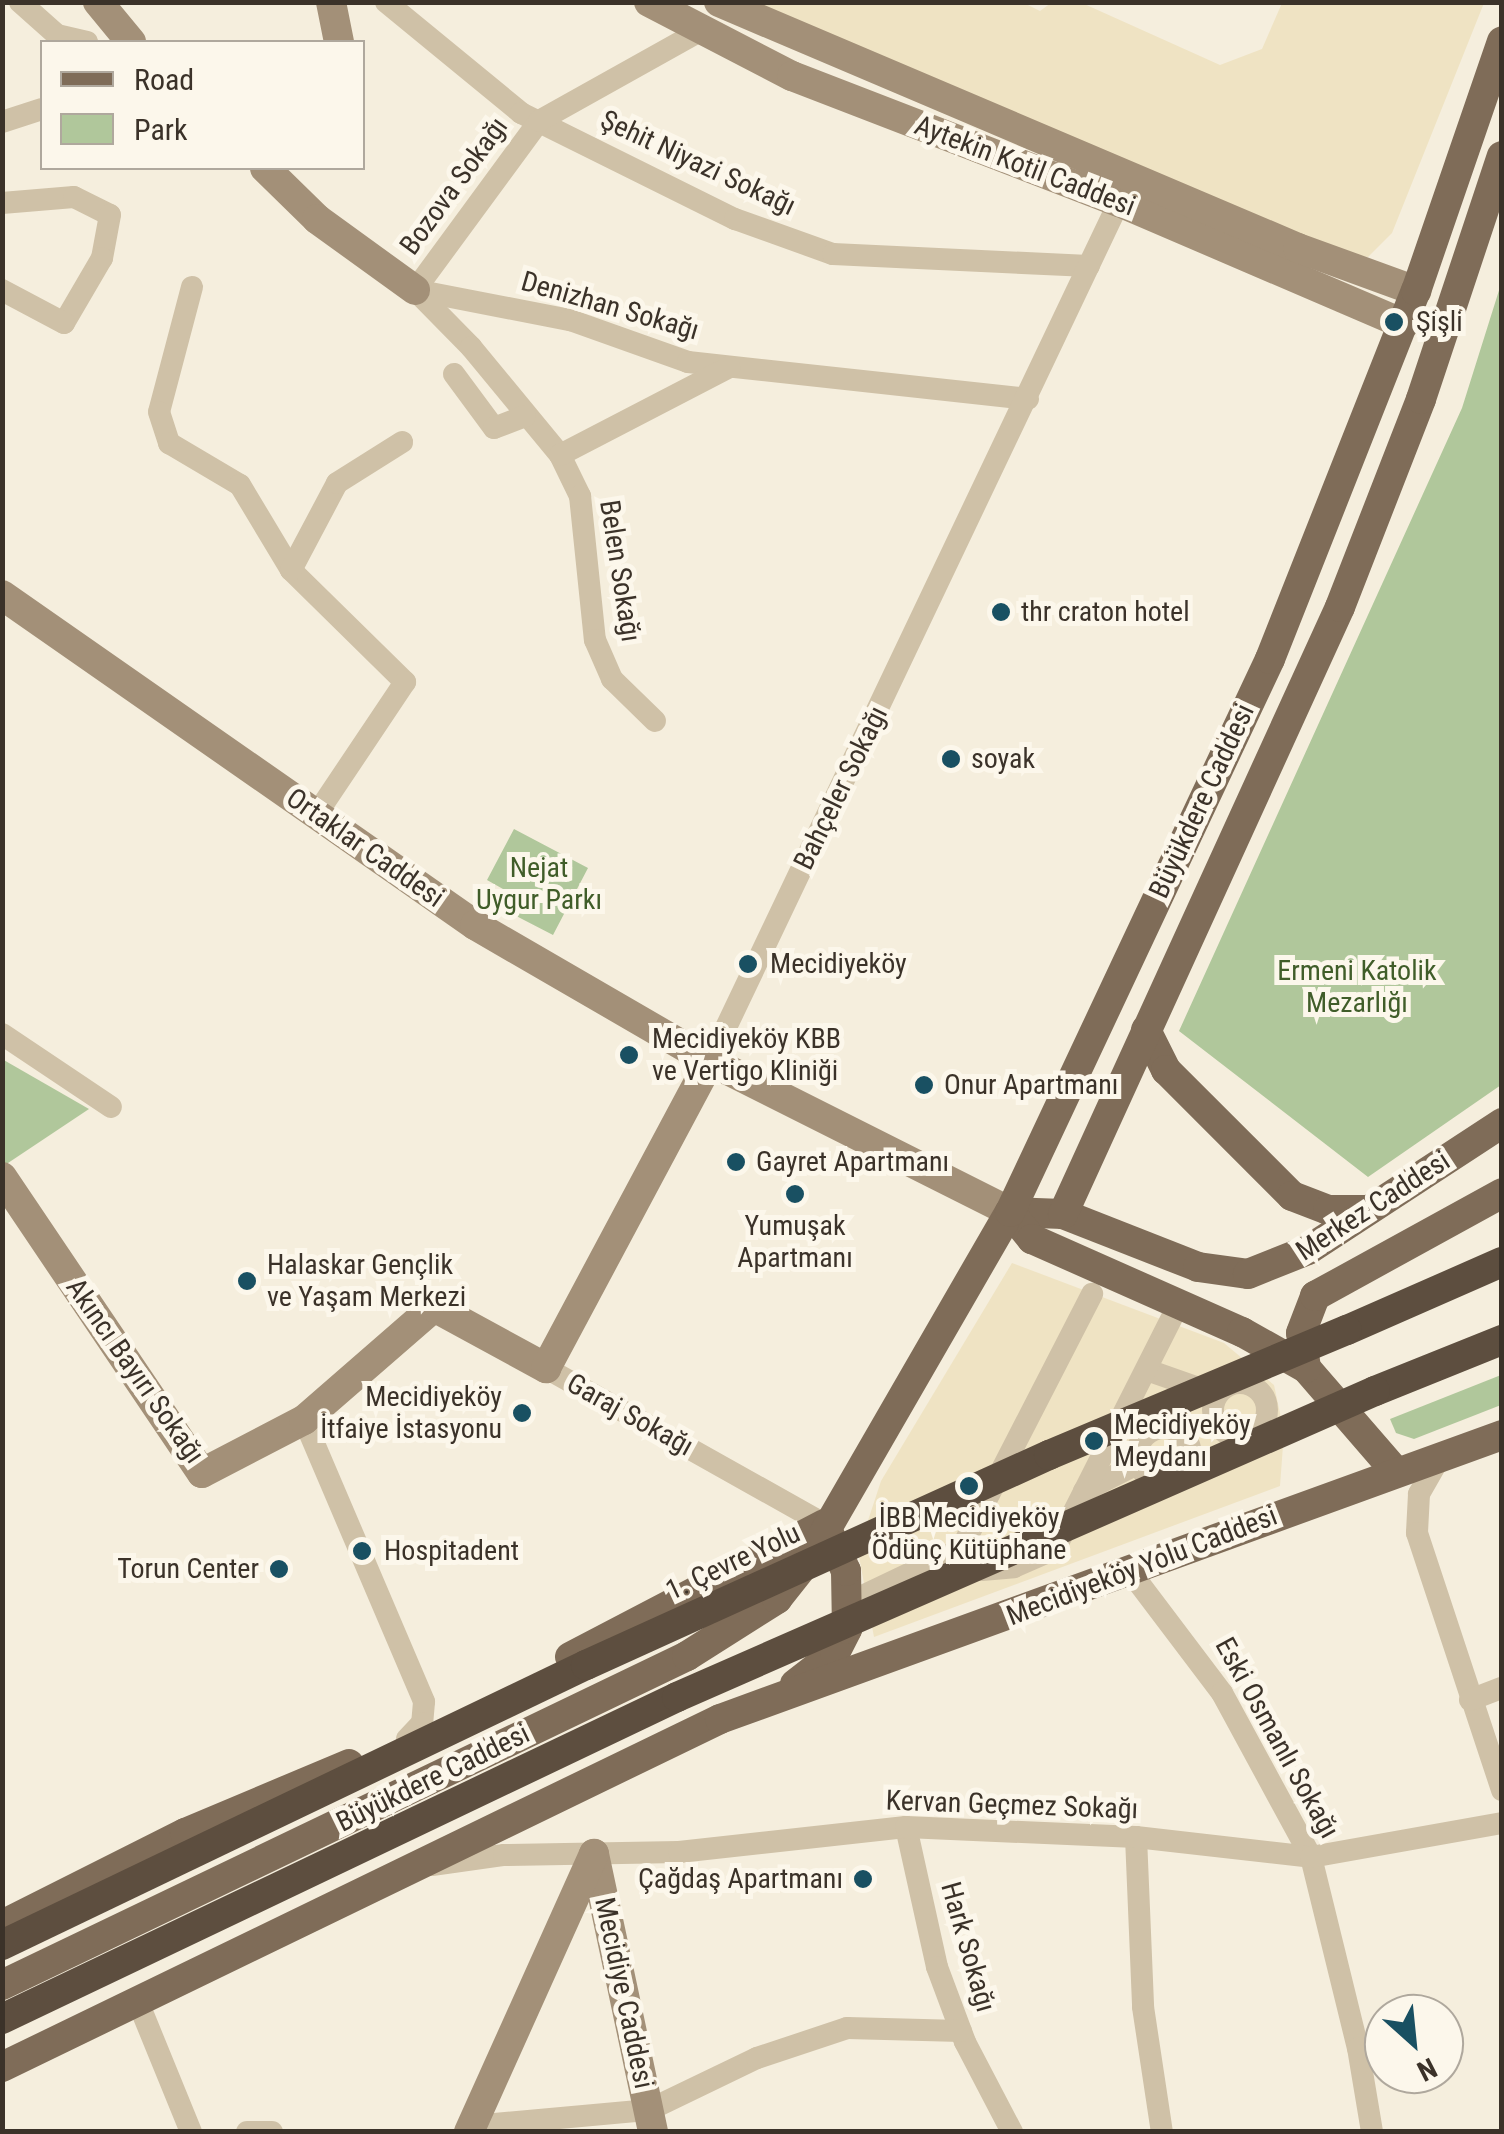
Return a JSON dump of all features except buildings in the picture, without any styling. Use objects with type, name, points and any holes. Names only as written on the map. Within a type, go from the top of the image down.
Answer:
[{"type":"highway","name":"1. Çevre Yolu","points":[[2,1944],[602,1658],[1016,1470],[1502,1262]]},
{"type":"highway","points":[[2,2019],[677,1696],[1374,1391],[1502,1340]]},
{"type":"main road","points":[[98,2],[117,40]]},
{"type":"main road","points":[[331,2],[339,40]]},
{"type":"main road","points":[[350,2],[357,40]]},
{"type":"main road","name":"Aytekin Kotil Caddesi","points":[[649,2],[700,32],[792,76],[1120,202],[1404,324]]},
{"type":"main road","name":"Aytekin Kotil Caddesi","points":[[719,2],[1298,248],[1416,291]]},
{"type":"main road","name":"Büyükdere Caddesi","points":[[2,1985],[688,1656],[777,1598],[811,1556],[824,1524],[1010,1212],[1270,659],[1404,324],[1502,41]]},
{"type":"main road","name":"Büyükdere Caddesi","points":[[1063,1214],[1340,607],[1442,341],[1502,156]]},
{"type":"main road","points":[[269,170],[317,219],[415,290]]},
{"type":"main road","points":[[1416,291],[1454,304]]},
{"type":"main road","points":[[1404,324],[1442,341]]},
{"type":"main road","name":"Ortaklar Caddesi","points":[[2,595],[475,925],[710,1061],[1010,1212]]},
{"type":"main road","points":[[1146,1030],[1166,1070],[1292,1196],[1328,1210],[1368,1210]]},
{"type":"main road","name":"Bahçeler Sokağı","points":[[546,1368],[710,1061]]},
{"type":"main road","name":"Merkez Caddesi","points":[[1010,1212],[1063,1214],[1198,1267],[1248,1274],[1276,1267],[1502,1123]]},
{"type":"main road","name":"Akıncı Bayırı Sokağı","points":[[2,1177],[202,1472],[304,1420],[434,1307]]},
{"type":"main road","points":[[1306,1368],[1301,1333],[1315,1296],[1502,1193]]},
{"type":"main road","points":[[1010,1212],[1032,1239],[1178,1303],[1306,1368],[1396,1472]]},
{"type":"main road","name":"Garaj Sokağı","points":[[434,1307],[546,1368]]},
{"type":"main road","name":"Mecidiyeköy Yolu Caddesi","points":[[782,1694],[882,1665],[1128,1570],[1502,1435]]},
{"type":"main road","points":[[2,2068],[399,1870],[782,1694],[834,1653],[848,1630],[846,1571],[824,1524]]},
{"type":"main road","name":"Büyükdere Caddesi","points":[[2,1925],[186,1834],[407,1739],[824,1524]]},
{"type":"main road","points":[[471,2128],[594,1854]]},
{"type":"main road","name":"Mecidiye Caddesi","points":[[594,1854],[651,2121]]},
{"type":"street","points":[[20,2],[57,35],[78,40]]},
{"type":"street","name":"Şehit Niyazi Sokağı","points":[[386,2],[539,121],[735,219],[833,254],[1089,266]]},
{"type":"street","name":"Bozova Sokağı","points":[[415,290],[539,121],[700,32]]},
{"type":"street","points":[[2,122],[40,110]]},
{"type":"street","points":[[2,203],[74,196],[110,215],[102,258],[64,323],[2,290]]},
{"type":"street","name":"Bahçeler Sokağı","points":[[710,1061],[1120,202]]},
{"type":"street","points":[[192,287],[159,412],[169,442],[240,484],[290,570],[405,682],[316,815]]},
{"type":"street","name":"Denizhan Sokağı","points":[[415,290],[570,320],[688,362],[976,398],[1028,399]]},
{"type":"street","name":"Belen Sokağı","points":[[415,290],[471,346],[560,455],[580,496],[595,640],[612,679],[655,720]]},
{"type":"street","name":"Denizhan Sokağı","points":[[560,455],[730,366]]},
{"type":"street","points":[[454,374],[494,428],[525,416]]},
{"type":"street","points":[[976,398],[1012,434]]},
{"type":"street","points":[[290,570],[337,483],[402,442]]},
{"type":"street","points":[[2,1034],[111,1107]]},
{"type":"street","points":[[850,1602],[961,1549],[1092,1294]]},
{"type":"street","points":[[961,1549],[976,1571],[1014,1567],[1055,1550],[1178,1303]]},
{"type":"street","name":"Garaj Sokağı","points":[[546,1368],[824,1524]]},
{"type":"street","points":[[1147,1370],[1217,1395]]},
{"type":"street","points":[[304,1420],[424,1702],[422,1724],[407,1739]]},
{"type":"street","points":[[1440,1458],[1419,1494],[1417,1533],[1502,1790]]},
{"type":"street","points":[[1084,1491],[1139,1463]]},
{"type":"street","name":"Eski Osmanlı Sokağı","points":[[1128,1570],[1222,1693],[1311,1857],[1358,2048],[1372,2132]]},
{"type":"street","points":[[1470,1700],[1502,1688]]},
{"type":"street","name":"Kervan Geçmez Sokağı","points":[[399,1870],[504,1856],[679,1852],[906,1827],[1136,1837],[1311,1857],[1502,1823]]},
{"type":"street","name":"Hark Sokağı","points":[[906,1827],[937,1967],[961,2031],[1012,2132]]},
{"type":"street","points":[[1136,1837],[1143,2007],[1162,2132]]},
{"type":"street","points":[[138,2002],[192,2132]]},
{"type":"street","points":[[471,2128],[651,2121],[757,2058],[847,2028],[961,2031]]},
{"type":"street","points":[[247,2132],[272,2132]]},
{"type":"green space","name":"Ermeni Katolik Mezarlığı","points":[[1501,284],[1501,1085],[1368,1177],[1179,1031],[1462,408]]},
{"type":"green space","name":"Nejat Uygur Parkı","points":[[514,829],[588,868],[553,935],[495,905],[503,889],[487,880]]},
{"type":"green space","points":[[2,1059],[89,1109],[5,1165],[2,1161]]},
{"type":"green space","points":[[1501,1375],[1501,1405],[1414,1439],[1396,1433],[1390,1419]]},
{"type":"shaded area","points":[[1022,2],[1040,11],[1051,3],[1082,3],[1220,65],[1262,49],[1282,3],[1484,3],[1392,233],[1368,257],[1350,256],[740,3]]},
{"type":"shaded area","name":"Mecidiyeköy Meydanı","points":[[1012,1263],[1224,1343],[1274,1385],[1284,1432],[1280,1486],[874,1637],[858,1551],[881,1481]]},
{"type":"place","name":"Şişli","points":[[1394,322]]},
{"type":"place","name":"thr craton hotel","points":[[1001,612]]},
{"type":"place","name":"soyak","points":[[951,759]]},
{"type":"place","name":"Mecidiyeköy","points":[[748,964]]},
{"type":"place","name":"Mecidiyeköy KBB ve Vertigo Kliniği","points":[[629,1055]]},
{"type":"place","name":"Onur Apartmanı","points":[[924,1085]]},
{"type":"place","name":"Gayret Apartmanı","points":[[736,1162]]},
{"type":"place","name":"Yumuşak Apartmanı","points":[[795,1194]]},
{"type":"place","name":"Halaskar Gençlik ve Yaşam Merkezi","points":[[247,1281]]},
{"type":"place","name":"Mecidiyeköy İtfaiye İstasyonu","points":[[522,1413]]},
{"type":"place","name":"Mecidiyeköy Meydanı","points":[[1094,1441]]},
{"type":"place","name":"İBB Mecidiyeköy Ödünç Kütüphane","points":[[969,1486]]},
{"type":"place","name":"Hospitadent","points":[[362,1551]]},
{"type":"place","name":"Torun Center","points":[[279,1569]]},
{"type":"place","name":"Çağdaş Apartmanı","points":[[863,1879]]}]
